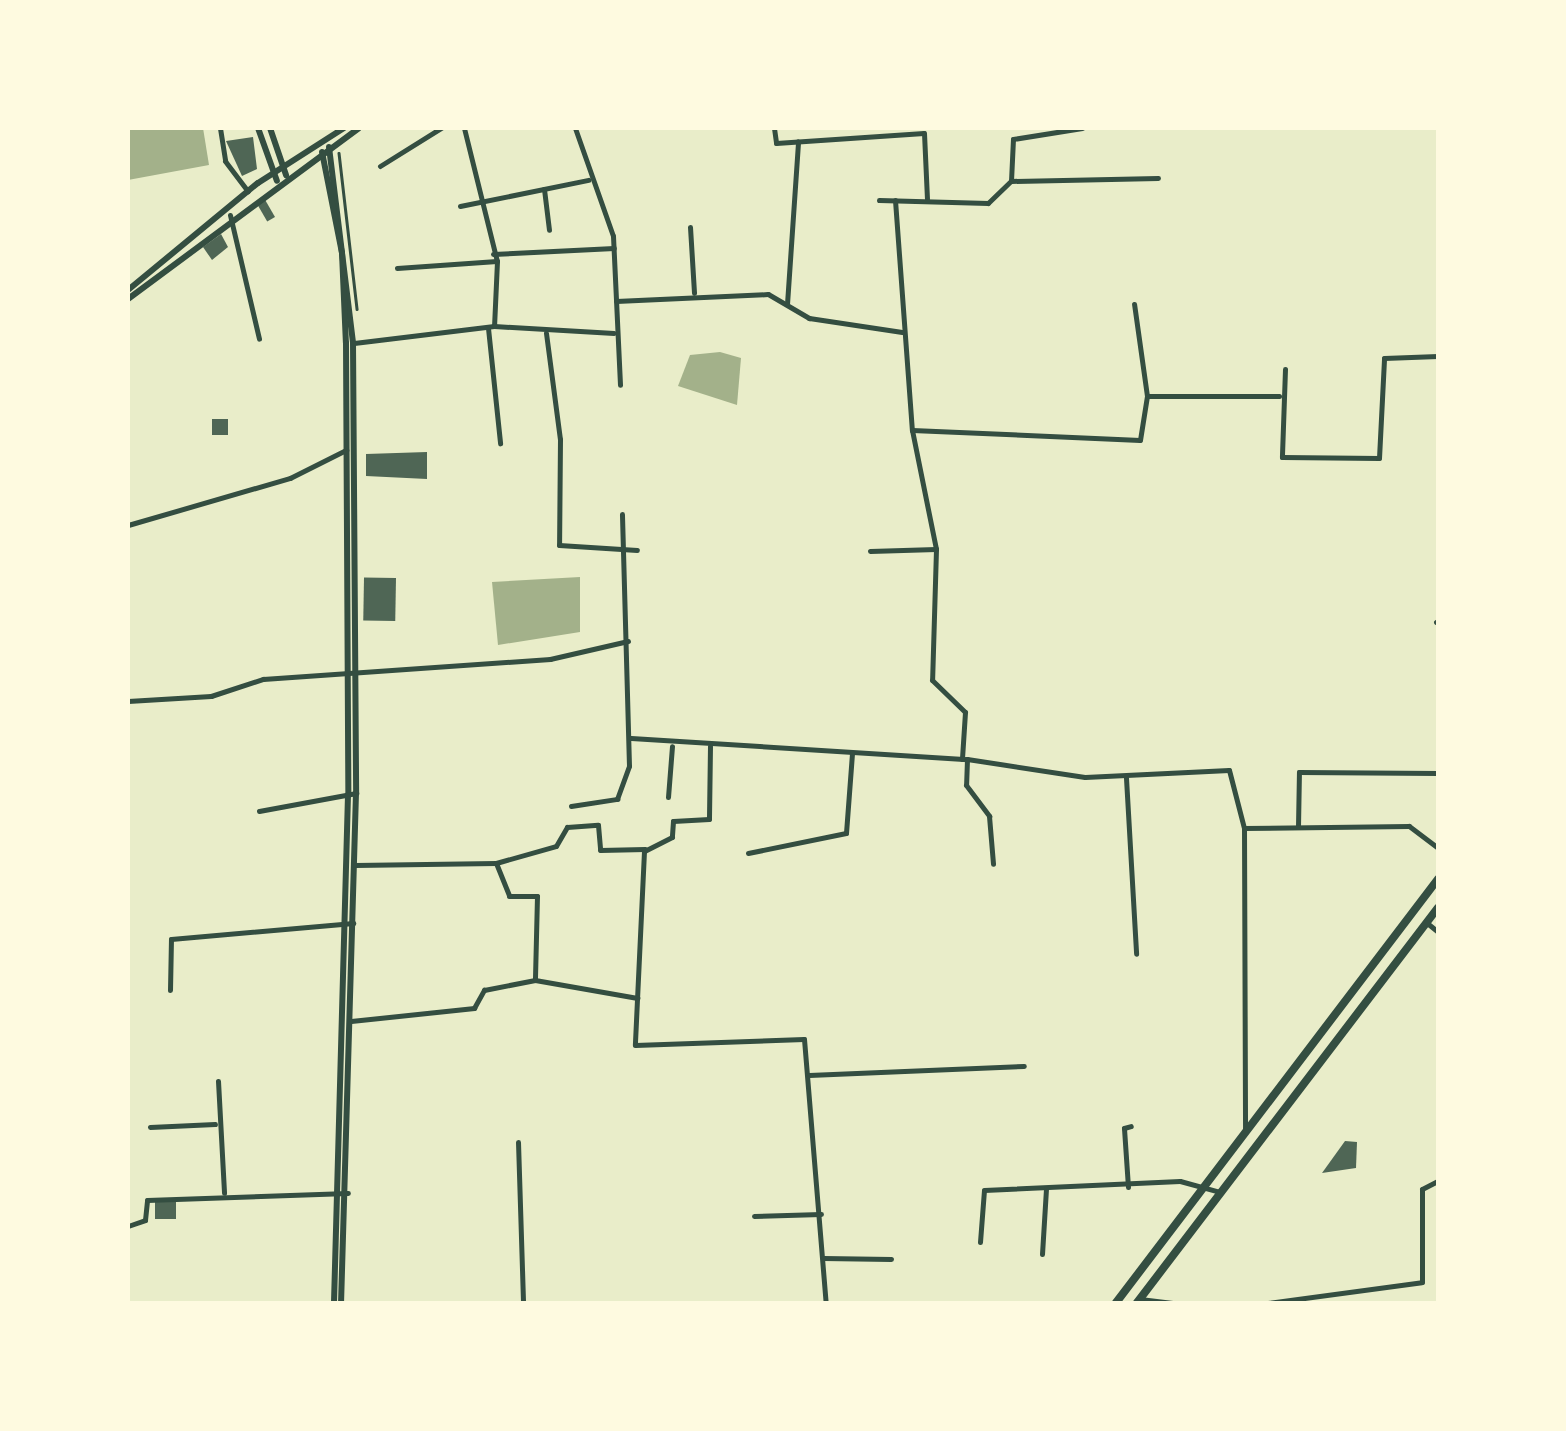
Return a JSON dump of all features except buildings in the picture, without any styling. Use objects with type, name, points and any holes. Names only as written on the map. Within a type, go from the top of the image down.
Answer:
[{"type":"highway","points":[[1115,1304],[1438,878]]},
{"type":"highway","points":[[1138,1301],[1438,908]]},
{"type":"main road","points":[[258,128],[276,181]]},
{"type":"main road","points":[[270,128],[286,175]]},
{"type":"main road","points":[[128,290],[272,172],[344,128]]},
{"type":"main road","points":[[128,299],[230,215],[359,128]]},
{"type":"main road","points":[[326,150],[353,343],[349,448]]},
{"type":"main road","points":[[326,150],[343,262],[354,865],[348,923],[351,1021],[338,1304]]},
{"type":"main road","points":[[345,1192],[352,794]]},
{"type":"street","points":[[220,128],[225,161],[248,191]]},
{"type":"street","points":[[380,166],[441,128]]},
{"type":"street","points":[[464,128],[486,201],[495,258],[490,327],[500,442]]},
{"type":"street","points":[[575,128],[588,180],[614,248],[614,333],[620,386]]},
{"type":"street","points":[[774,128],[776,143],[924,134],[928,199]]},
{"type":"street","points":[[1011,181],[1013,138],[1082,128]]},
{"type":"street","points":[[787,304],[798,141]]},
{"type":"street","points":[[878,200],[988,202],[1011,181],[1158,178]]},
{"type":"street","points":[[460,206],[588,180]]},
{"type":"street","points":[[544,189],[549,230]]},
{"type":"street","points":[[895,200],[912,430],[936,549],[932,680],[965,712],[966,785],[989,816],[993,864]]},
{"type":"street","points":[[230,215],[258,339]]},
{"type":"street","points":[[690,227],[694,293]]},
{"type":"street","points":[[397,268],[614,248]]},
{"type":"street","points":[[616,301],[694,293],[768,294],[810,318],[902,332]]},
{"type":"street","points":[[912,430],[1137,441],[1147,396],[1134,304]]},
{"type":"street","points":[[353,343],[490,327],[546,334],[614,333]]},
{"type":"street","points":[[546,334],[560,439],[559,544],[637,550]]},
{"type":"street","points":[[1286,369],[1280,396],[1282,457],[1378,458],[1384,358],[1438,356]]},
{"type":"street","points":[[1147,396],[1280,396]]},
{"type":"street","points":[[128,524],[290,478],[349,448]]},
{"type":"street","points":[[571,806],[617,799],[632,738],[622,514]]},
{"type":"street","points":[[870,551],[936,549]]},
{"type":"street","points":[[128,701],[351,671],[550,660],[628,641]]},
{"type":"street","points":[[632,738],[672,744],[964,759],[1126,777],[1229,770],[1244,828],[1245,1132]]},
{"type":"street","points":[[668,798],[672,744]]},
{"type":"street","points":[[354,865],[496,863],[556,846],[567,827],[598,825],[600,850],[645,849],[670,840],[673,820],[709,819],[710,746]]},
{"type":"street","points":[[748,853],[846,833],[852,754]]},
{"type":"street","points":[[1298,827],[1299,772],[1438,772]]},
{"type":"street","points":[[1126,777],[1136,954]]},
{"type":"street","points":[[258,811],[352,794]]},
{"type":"street","points":[[1244,828],[1409,826],[1438,848]]},
{"type":"street","points":[[645,849],[636,1047],[800,1038],[809,1075],[826,1304]]},
{"type":"street","points":[[496,863],[509,896],[537,896],[535,980]]},
{"type":"street","points":[[170,990],[171,939],[348,923]]},
{"type":"street","points":[[1427,923],[1438,932]]},
{"type":"street","points":[[351,1021],[474,1008],[484,990],[535,980],[637,998]]},
{"type":"street","points":[[809,1075],[1024,1066]]},
{"type":"street","points":[[218,1081],[216,1124],[224,1194]]},
{"type":"street","points":[[150,1127],[216,1124]]},
{"type":"street","points":[[1128,1187],[1124,1128],[1131,1126]]},
{"type":"street","points":[[518,1142],[523,1304]]},
{"type":"street","points":[[1260,1304],[1426,1278],[1422,1189],[1438,1180]]},
{"type":"street","points":[[980,1242],[984,1190],[1206,1184],[1220,1192]]},
{"type":"street","points":[[1042,1254],[1046,1188]]},
{"type":"street","points":[[128,1226],[146,1220],[147,1200],[345,1192]]},
{"type":"street","points":[[754,1216],[821,1214]]},
{"type":"street","points":[[823,1258],[891,1258]]},
{"type":"street","points":[[1138,1301],[1181,1304]]},
{"type":"shaded area","points":[[128,128],[203,128],[209,165],[128,180]]},
{"type":"shaded area","points":[[720,352],[741,358],[737,405],[678,386],[690,355]]},
{"type":"shaded area","points":[[580,577],[580,632],[498,645],[492,582]]}]
